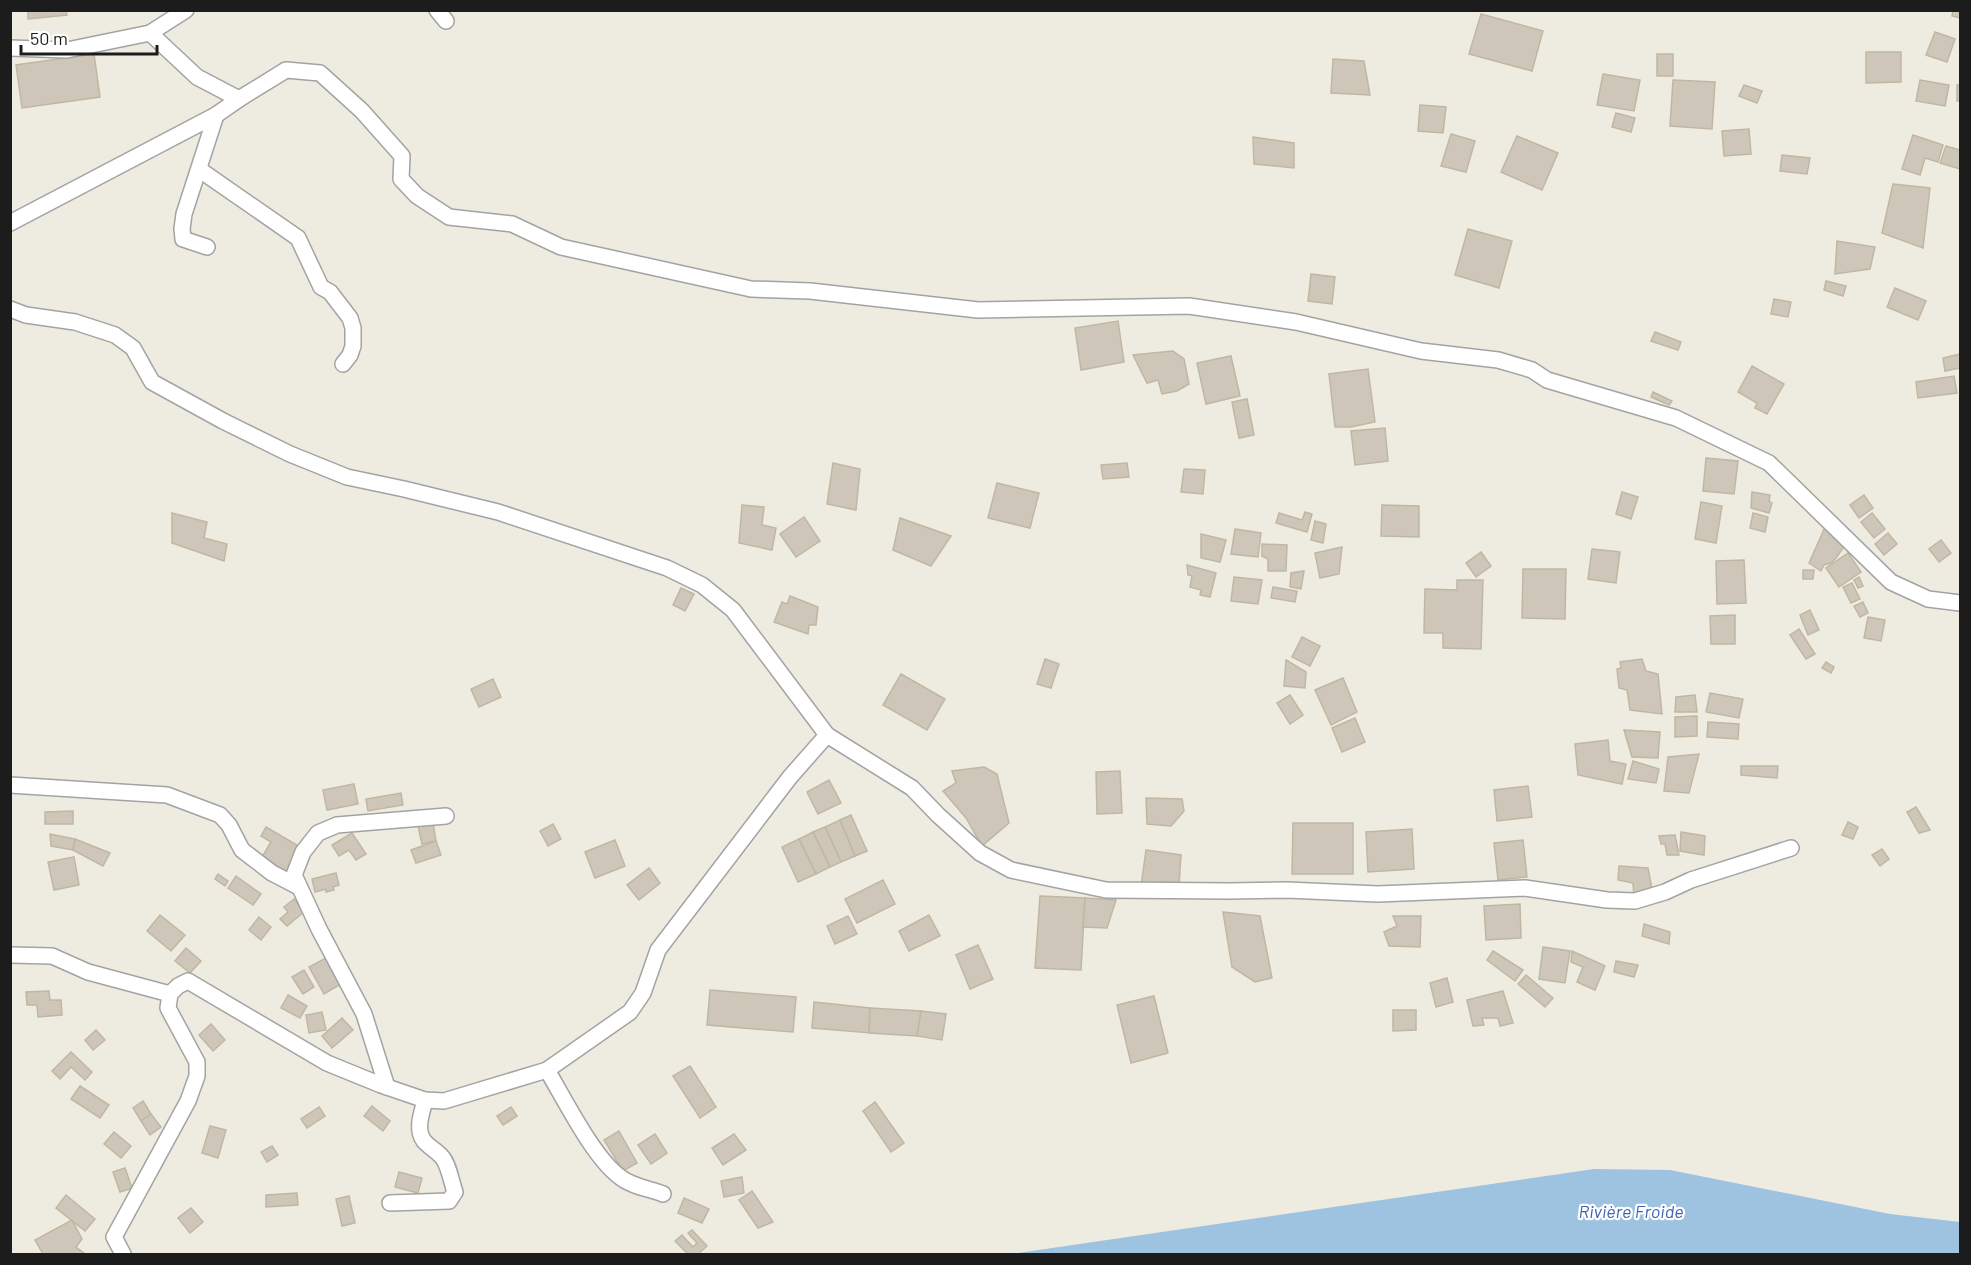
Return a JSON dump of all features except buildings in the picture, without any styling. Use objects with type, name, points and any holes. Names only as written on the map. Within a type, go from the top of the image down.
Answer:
[{"type":"street","points":[[10,48],[67,50],[150,33],[186,10]]},
{"type":"street","points":[[150,33],[197,76],[239,99]]},
{"type":"street","points":[[10,223],[216,115],[286,70],[320,73],[362,111],[402,156],[401,179],[417,196],[448,217],[512,224],[561,247],[751,289],[810,291],[978,310],[1188,306],[1296,322],[1421,351],[1498,360],[1532,370],[1547,380],[1676,418],[1769,463],[1891,582],[1928,598],[1960,603]]},
{"type":"street","points":[[207,247],[183,239],[184,214],[216,115]]},
{"type":"street","points":[[200,170],[298,238],[321,287],[330,292],[350,318],[353,328],[353,346],[343,364]]},
{"type":"street","points":[[10,309],[26,315],[75,322],[115,335],[133,348],[152,382],[223,422],[290,454],[347,477],[498,512],[667,568],[702,585],[733,610],[827,735],[912,788],[980,853],[1011,870],[1106,890],[1287,890],[1378,894],[1526,888],[1607,900],[1635,901],[1665,892],[1691,880],[1791,848]]},
{"type":"street","points":[[123,1254],[114,1237],[188,1101],[197,1076],[197,1062],[168,1008],[170,994],[178,986],[188,981],[327,1063],[425,1100],[444,1101],[547,1070],[630,1012],[643,993],[658,950],[790,777],[827,735]]},
{"type":"street","points":[[10,785],[167,795],[220,815],[229,825],[242,850],[272,873],[299,887]]},
{"type":"street","points":[[387,1087],[364,1014],[294,875],[303,852],[318,833],[337,825],[446,816]]},
{"type":"street","points":[[10,955],[52,956],[88,972],[170,994]]},
{"type":"street","points":[[547,1070],[596,1150],[611,1169],[622,1179],[663,1194]]},
{"type":"street","points":[[390,1203],[449,1201],[454,1192],[442,1157],[423,1140],[420,1133],[419,1124],[425,1100]]},
{"type":"water","name":"Rivière Froide","points":[[1594,1169],[1670,1170],[1890,1214],[1960,1222],[1960,1254],[1011,1254]]}]
